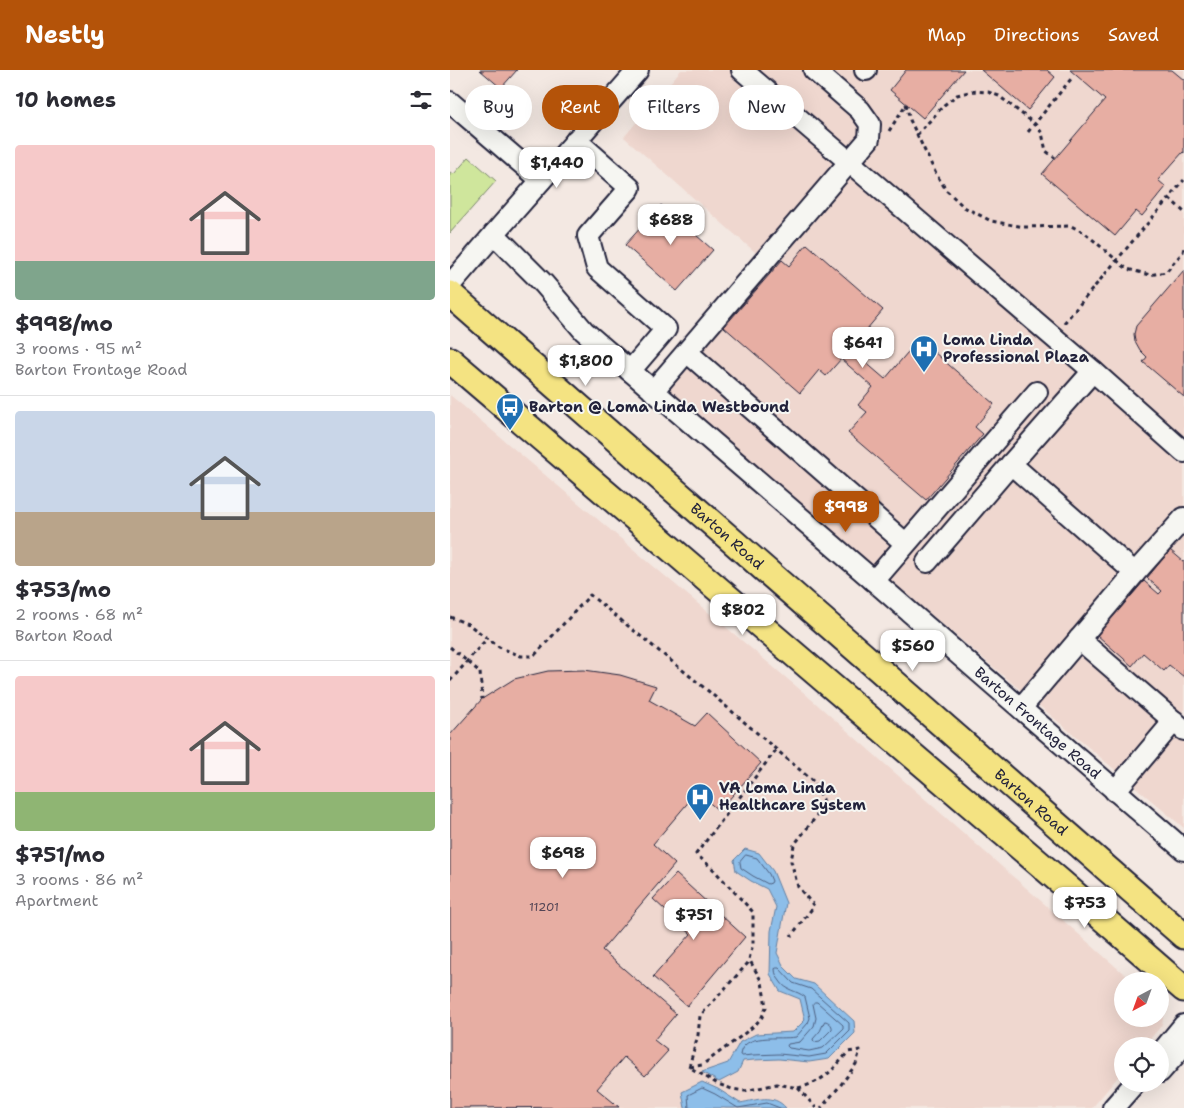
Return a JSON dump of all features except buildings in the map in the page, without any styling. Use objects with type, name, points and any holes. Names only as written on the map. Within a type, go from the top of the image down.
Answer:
[{"type":"main road","name":"Barton Road","points":[[450,294],[1184,936]]},
{"type":"main road","points":[[450,360],[1184,989]]},
{"type":"street","points":[[450,286],[638,70]]},
{"type":"street","points":[[742,70],[1093,371],[1184,452]]},
{"type":"street","points":[[653,391],[869,139],[870,124],[860,110],[814,70]]},
{"type":"street","points":[[450,102],[542,180]]},
{"type":"street","points":[[576,140],[630,188],[588,236],[597,268],[666,330],[630,371]]},
{"type":"street","name":"Barton Frontage Road","points":[[494,234],[544,284],[584,331],[1184,850]]},
{"type":"street","points":[[686,352],[906,543]]},
{"type":"street","points":[[927,562],[1093,371]]},
{"type":"street","points":[[874,580],[1036,392]]},
{"type":"street","points":[[1011,464],[1135,573]]},
{"type":"street","points":[[1021,708],[1184,518]]},
{"type":"street","points":[[1079,639],[1179,725],[1115,791]]},
{"type":"street","points":[[1169,1043],[1184,1025]]},
{"type":"street","points":[[1169,1062],[1184,1045]]},
{"type":"street","points":[[1113,1108],[1127,1092]]},
{"type":"street","points":[[1130,1108],[1143,1092]]},
{"type":"path","points":[[1028,132],[1071,80]]},
{"type":"path","points":[[917,135],[944,105],[957,95],[973,91],[988,92],[999,96],[1034,124],[1042,133],[1046,151],[1055,158]]},
{"type":"path","points":[[892,125],[906,104],[910,120],[936,174],[946,190],[964,207],[991,222],[1024,227],[1071,226],[1085,233],[1127,269],[1150,275],[1166,272],[1183,252],[1184,247]]},
{"type":"path","points":[[1062,325],[1184,180]]},
{"type":"path","points":[[1169,198],[1184,212]]},
{"type":"path","points":[[450,617],[468,624],[499,647],[521,656],[534,656],[590,595],[707,690],[814,782],[823,799],[822,809],[794,845],[791,861],[798,887],[814,906],[791,936]]},
{"type":"path","points":[[450,681],[488,638]]},
{"type":"path","points":[[450,647],[480,672],[482,699]]},
{"type":"path","points":[[689,1067],[698,1035],[700,1016],[748,963],[753,944],[753,912],[712,868],[696,854],[776,750]]},
{"type":"path","points":[[689,1067],[702,1065],[755,1025],[762,1017],[766,1007],[762,982],[749,959]]},
{"type":"path","points":[[689,1067],[732,1089],[745,1091],[777,1084],[798,1088],[812,1085],[824,1078],[848,1052],[860,1050],[856,1064],[821,1108]]},
{"type":"path","points":[[798,1088],[816,1108]]},
{"type":"shaded area","points":[[681,70],[1184,70],[1184,828],[651,378],[756,253],[624,137],[630,130],[719,130],[719,85],[668,85]]},
{"type":"shaded area","name":"VA Loma Linda Healthcare System","points":[[450,395],[803,692],[1122,972],[1114,972],[1114,1028],[1159,1028],[1152,1037],[1114,1037],[1114,1082],[1092,1108],[450,1108]]},
{"type":"green space","points":[[469,157],[496,181],[450,233],[450,172],[454,174]]},
{"type":"water","points":[[745,849],[759,853],[773,871],[786,903],[777,953],[784,967],[796,979],[814,984],[854,1021],[855,1033],[829,1059],[809,1062],[779,1059],[743,1061],[738,1072],[719,1082],[702,1072],[728,1063],[740,1042],[756,1034],[793,1032],[805,1020],[800,999],[780,991],[770,974],[771,931],[776,907],[767,889],[736,871],[734,860]]},
{"type":"water","points":[[702,1082],[718,1089],[740,1103],[770,1099],[776,1100],[786,1108],[685,1108],[682,1092]]},
{"type":"place","name":"Loma Linda Professional Plaza","points":[[924,373]]},
{"type":"place","name":"Barton @ Loma Linda Westbound","points":[[510,431]]},
{"type":"place","name":"VA Loma Linda Healthcare System","points":[[700,821]]}]
